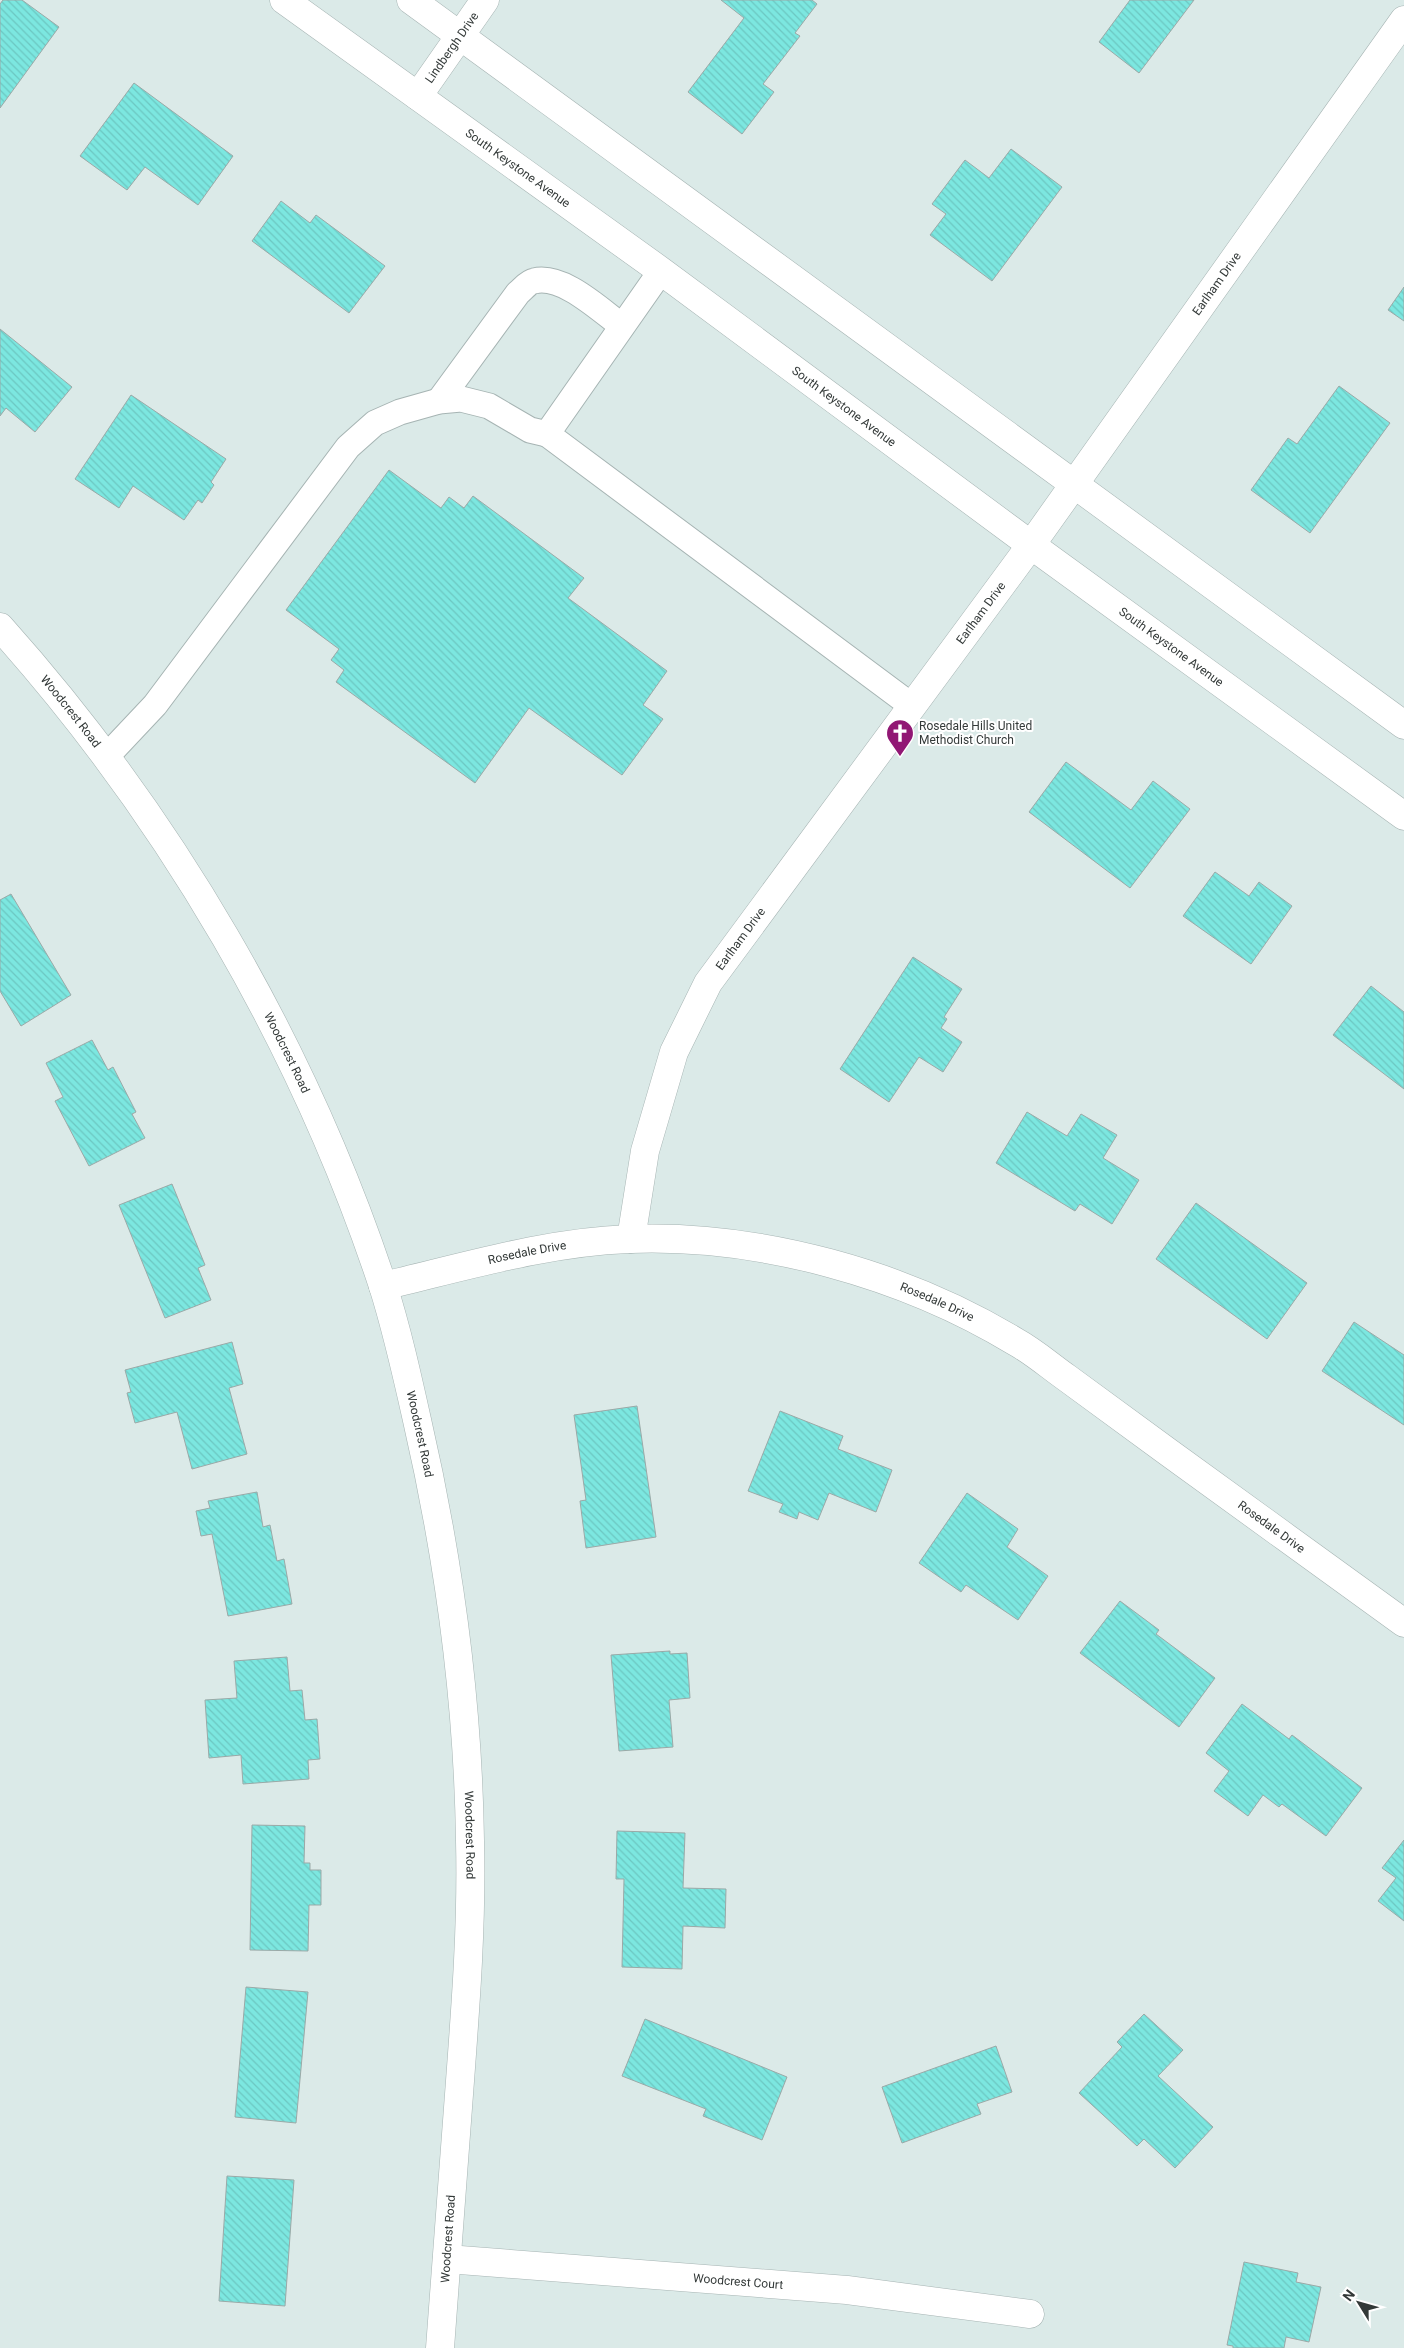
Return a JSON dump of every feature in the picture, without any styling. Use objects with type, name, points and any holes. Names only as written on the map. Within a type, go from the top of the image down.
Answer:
[{"type":"street","name":"South Keystone Avenue","points":[[284,0],[661,271],[1030,545],[1404,816]]},
{"type":"street","points":[[411,0],[1404,725]]},
{"type":"street","name":"Lindbergh Drive","points":[[418,96],[485,0]]},
{"type":"street","name":"Earlham Drive","points":[[631,1239],[644,1151],[671,1061],[708,983],[1030,545],[1404,20]]},
{"type":"street","name":"Woodcrest Road","points":[[0,627],[39,671],[152,820],[192,882],[256,994],[316,1113],[344,1181],[383,1286],[399,1341],[437,1506],[455,1617],[466,1730],[471,1844],[467,1978],[440,2348]]},
{"type":"street","name":"Rosedale Drive","points":[[383,1286],[533,1251],[590,1242],[631,1239],[706,1242],[782,1253],[837,1266],[893,1284],[946,1305],[1017,1342],[1404,1624]]},
{"type":"street","name":"Woodcrest Court","points":[[447,2259],[847,2290],[1030,2314]]},
{"type":"lane","points":[[547,434],[661,271]]},
{"type":"lane","points":[[439,401],[518,293],[532,281],[550,280],[571,288],[622,326]]},
{"type":"lane","points":[[106,757],[156,705],[348,447],[375,422],[400,412],[439,401],[461,399],[489,406],[530,430],[547,434],[912,706]]},
{"type":"building","points":[[3,0],[22,0],[59,27],[0,108],[0,4]]},
{"type":"building","points":[[721,0],[812,0],[817,4],[795,33],[800,36],[763,84],[774,92],[742,134],[688,92],[744,18]]},
{"type":"building","points":[[1130,0],[1194,0],[1139,73],[1099,42]]},
{"type":"building","points":[[134,83],[233,156],[198,205],[145,167],[127,190],[80,156]]},
{"type":"building","points":[[1011,149],[1062,187],[992,281],[930,235],[946,214],[932,204],[965,160],[989,178]]},
{"type":"building","points":[[281,201],[310,223],[316,215],[385,266],[349,313],[252,241]]},
{"type":"building","points":[[1404,287],[1404,321],[1388,310]]},
{"type":"building","points":[[0,329],[72,387],[35,432],[6,408],[0,416]]},
{"type":"building","points":[[1339,386],[1390,423],[1310,533],[1251,490],[1288,438],[1297,444]]},
{"type":"building","points":[[131,395],[226,459],[211,482],[214,485],[202,503],[198,500],[184,520],[133,486],[119,508],[75,479]]},
{"type":"building","points":[[389,470],[441,508],[449,497],[464,508],[473,496],[584,578],[568,598],[667,671],[643,705],[663,719],[622,775],[529,708],[475,783],[336,682],[344,670],[331,660],[339,649],[286,610]]},
{"type":"building","points":[[1066,762],[1131,810],[1153,781],[1190,809],[1130,888],[1029,812]]},
{"type":"building","points":[[1215,872],[1249,896],[1259,882],[1292,906],[1251,964],[1183,916]]},
{"type":"building","points":[[11,894],[71,995],[21,1026],[0,991],[0,900]]},
{"type":"building","points":[[913,957],[962,989],[944,1017],[947,1019],[941,1028],[962,1042],[943,1072],[919,1057],[889,1102],[840,1069]]},
{"type":"building","points":[[1371,986],[1404,1012],[1404,1089],[1333,1035]]},
{"type":"building","points":[[92,1040],[108,1070],[113,1067],[136,1112],[132,1114],[145,1138],[89,1166],[55,1101],[63,1097],[46,1063]]},
{"type":"building","points":[[1027,1112],[1067,1136],[1081,1114],[1117,1135],[1103,1158],[1139,1180],[1112,1224],[1080,1204],[1075,1211],[996,1163]]},
{"type":"building","points":[[172,1184],[205,1265],[198,1268],[211,1300],[165,1318],[119,1205]]},
{"type":"building","points":[[1196,1203],[1307,1283],[1267,1339],[1156,1259]]},
{"type":"building","points":[[1354,1322],[1404,1355],[1404,1425],[1322,1371]]},
{"type":"building","points":[[232,1342],[243,1384],[229,1388],[247,1454],[192,1469],[177,1412],[135,1423],[127,1393],[131,1392],[125,1370]]},
{"type":"building","points":[[637,1406],[656,1537],[586,1548],[580,1501],[586,1500],[574,1415]]},
{"type":"building","points":[[780,1411],[843,1436],[838,1449],[892,1470],[876,1512],[829,1493],[818,1520],[799,1512],[797,1519],[779,1512],[783,1504],[748,1491]]},
{"type":"building","points":[[257,1492],[263,1527],[270,1525],[277,1561],[284,1559],[292,1604],[228,1616],[212,1534],[201,1536],[196,1511],[210,1508],[208,1501]]},
{"type":"building","points":[[967,1493],[1018,1529],[1007,1547],[1048,1576],[1018,1620],[966,1585],[961,1592],[919,1563]]},
{"type":"building","points":[[1120,1601],[1159,1630],[1156,1634],[1215,1678],[1179,1727],[1080,1653]]},
{"type":"building","points":[[670,1651],[670,1654],[687,1653],[690,1698],[669,1700],[673,1747],[619,1751],[611,1655]]},
{"type":"building","points":[[287,1657],[290,1691],[302,1690],[305,1720],[317,1719],[320,1759],[308,1760],[309,1779],[243,1784],[241,1755],[209,1758],[205,1700],[237,1698],[234,1661]]},
{"type":"building","points":[[1242,1704],[1289,1739],[1292,1735],[1362,1788],[1326,1836],[1282,1804],[1279,1807],[1263,1795],[1248,1816],[1214,1791],[1229,1771],[1206,1753]]},
{"type":"building","points":[[252,1825],[305,1826],[304,1863],[310,1863],[310,1870],[321,1870],[321,1905],[309,1905],[308,1951],[250,1950]]},
{"type":"building","points":[[617,1831],[685,1833],[683,1888],[726,1889],[725,1928],[683,1926],[682,1969],[622,1967],[624,1879],[616,1879]]},
{"type":"building","points":[[1404,1840],[1404,1921],[1378,1901],[1396,1878],[1382,1868]]},
{"type":"building","points":[[246,1987],[308,1992],[296,2123],[235,2117]]},
{"type":"building","points":[[1144,2014],[1183,2050],[1158,2076],[1213,2127],[1175,2168],[1144,2139],[1137,2146],[1079,2093],[1122,2047],[1117,2042]]},
{"type":"building","points":[[645,2019],[787,2077],[762,2140],[703,2116],[706,2109],[622,2076]]},
{"type":"building","points":[[996,2046],[1012,2092],[977,2104],[981,2114],[902,2143],[882,2087]]},
{"type":"building","points":[[227,2176],[294,2180],[285,2306],[219,2301]]},
{"type":"building","points":[[1244,2262],[1298,2273],[1296,2282],[1321,2287],[1309,2342],[1286,2337],[1284,2348],[1233,2348],[1233,2346],[1227,2345]]},
{"type":"place","name":"Rosedale Hills United Methodist Church","points":[[900,757]]}]
